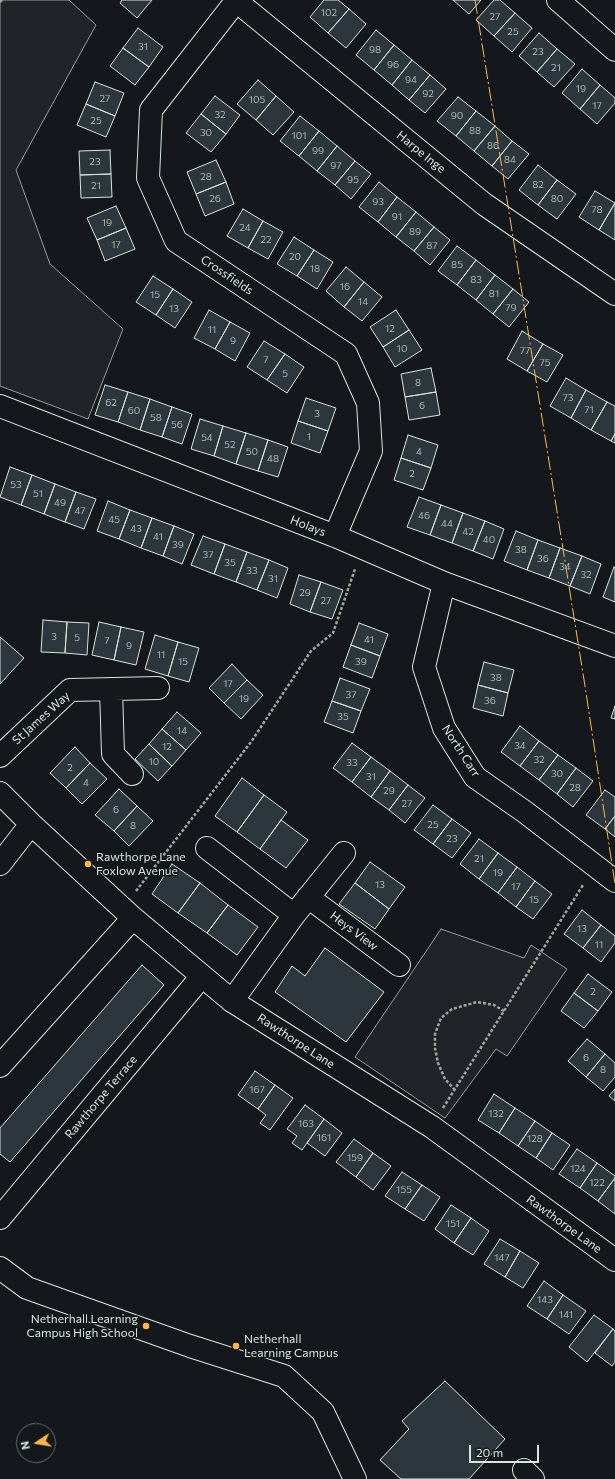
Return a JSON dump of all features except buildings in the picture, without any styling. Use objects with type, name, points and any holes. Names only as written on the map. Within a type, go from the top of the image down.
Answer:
[{"type":"street","name":"Harpe Inge","points":[[236,0],[484,204],[615,294]]},
{"type":"street","name":"Crossfields","points":[[236,0],[152,110],[148,178],[176,241],[346,354],[368,403],[371,451],[335,536]]},
{"type":"street","points":[[558,0],[615,50]]},
{"type":"street","name":"Holays","points":[[0,406],[335,536],[444,583],[615,646]]},
{"type":"street","name":"North Carr","points":[[444,583],[424,667],[444,728],[475,777],[525,812],[615,881]]},
{"type":"street","name":"St James Way","points":[[0,756],[70,690],[158,688]]},
{"type":"street","points":[[111,689],[113,754],[132,774]]},
{"type":"street","name":"Rawthorpe Lane","points":[[0,793],[31,824],[128,913],[232,1000],[432,1127],[615,1260]]},
{"type":"street","points":[[0,864],[31,824]]},
{"type":"street","points":[[207,848],[294,915]]},
{"type":"street","points":[[232,1000],[294,915],[344,853]]},
{"type":"street","name":"Heys View","points":[[308,897],[399,965]]},
{"type":"street","points":[[0,1066],[128,913]]},
{"type":"street","name":"Rawthorpe Terrace","points":[[0,1218],[202,976]]},
{"type":"street","points":[[0,1268],[27,1288],[190,1346],[284,1376],[323,1412],[355,1479]]},
{"type":"path","points":[[128,913],[251,742],[311,651],[333,633],[362,548]]},
{"type":"path","points":[[432,1127],[595,866]]},
{"type":"path","points":[[455,1090],[445,1079],[438,1063],[435,1048],[435,1034],[441,1018],[452,1009],[477,1002],[494,1005],[504,1011]]},
{"type":"shaded area","points":[[0,0],[69,0],[96,25],[16,170],[50,264],[123,329],[88,419],[0,386]]},
{"type":"shaded area","points":[[441,929],[524,958],[531,945],[567,969],[507,1056],[496,1049],[445,1118],[355,1057]]},
{"type":"power","points":[[475,0],[585,686],[615,884]]},
{"type":"place","name":"Rawthorpe Lane Foxlow Avenue","points":[[88,864]]},
{"type":"place","name":"Netherhall Learning Campus High School","points":[[146,1326]]},
{"type":"place","name":"Netherhall Learning Campus","points":[[236,1346]]}]
